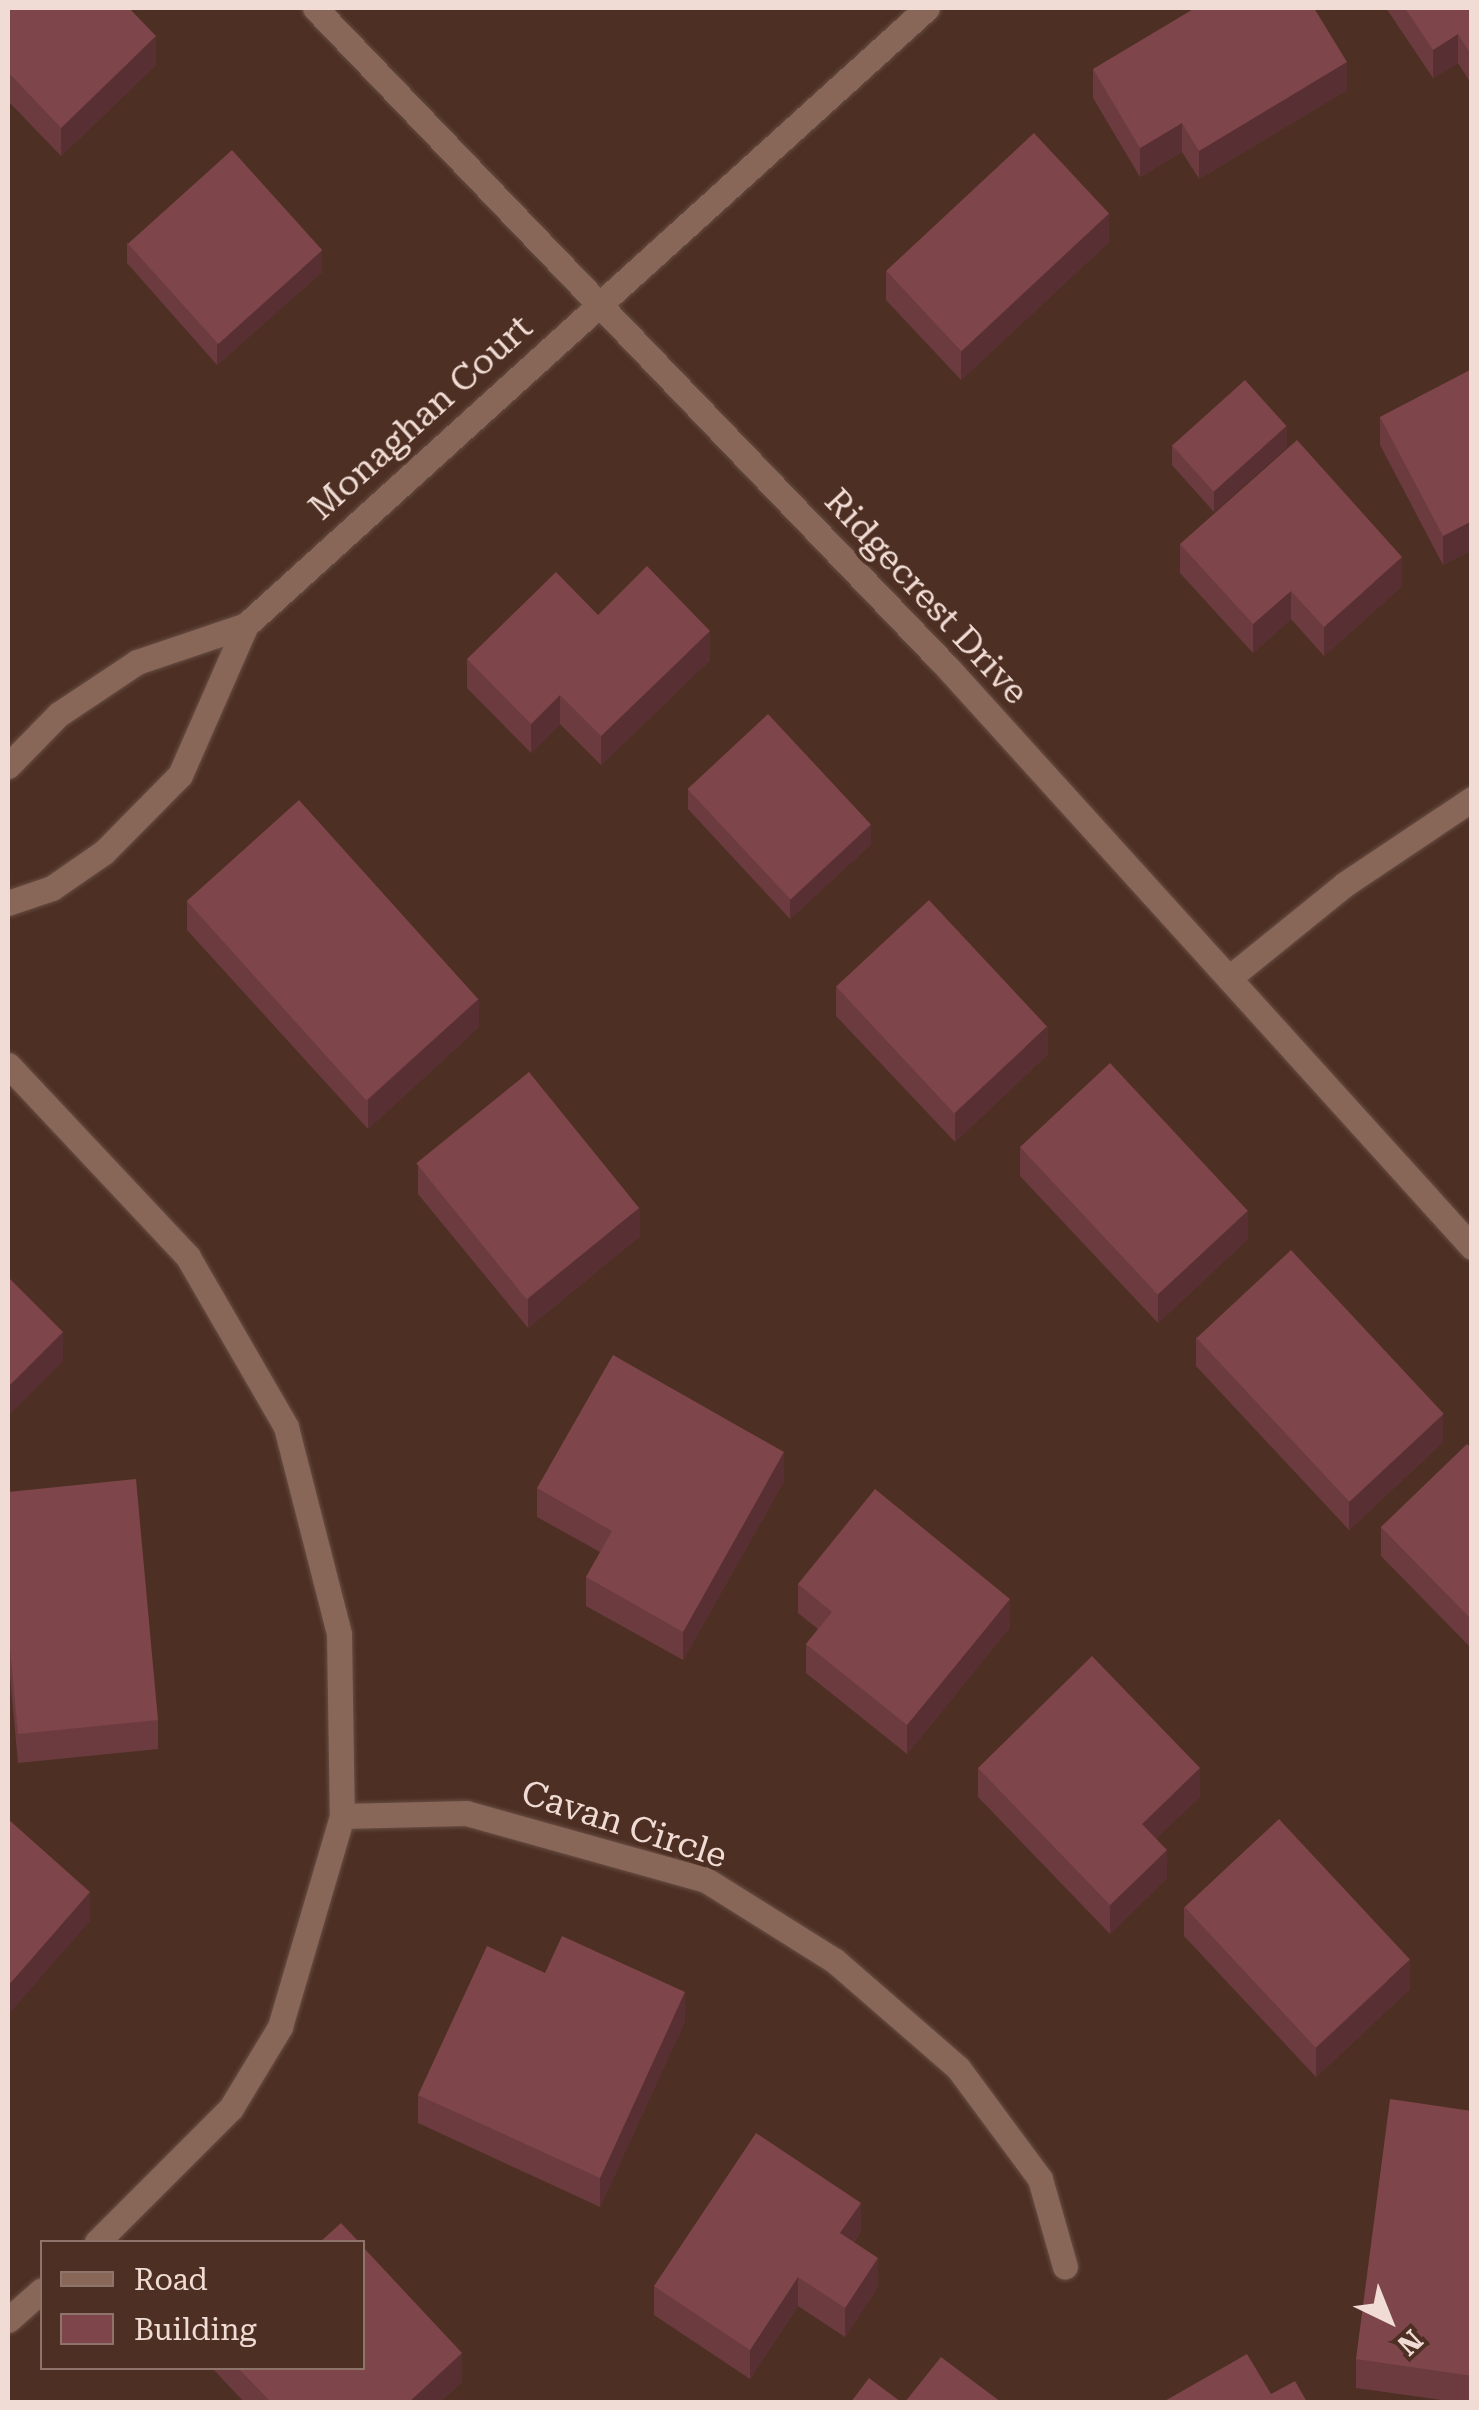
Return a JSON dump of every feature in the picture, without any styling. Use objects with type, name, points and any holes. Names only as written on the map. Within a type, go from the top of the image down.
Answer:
[{"type":"street","name":"Ridgecrest Drive","points":[[315,8],[947,667],[1472,1247]]},
{"type":"street","name":"Monaghan Court","points":[[8,903],[52,888],[104,852],[180,774],[246,625],[927,8]]},
{"type":"street","points":[[8,766],[59,714],[137,662],[246,625]]},
{"type":"street","points":[[1229,978],[1345,884],[1472,799]]},
{"type":"street","points":[[8,1065],[188,1256],[286,1427],[339,1634],[342,1816],[280,2027],[231,2108],[98,2240]]},
{"type":"street","name":"Cavan Circle","points":[[342,1816],[466,1812],[706,1880],[819,1950],[958,2068],[1040,2179],[1065,2267]]},
{"type":"street","points":[[8,2320],[40,2292]]},
{"type":"building","points":[[8,8],[129,8],[156,36],[61,128],[8,72]]},
{"type":"building","points":[[1195,8],[1314,8],[1347,62],[1199,151],[1182,123],[1140,148],[1093,69]]},
{"type":"building","points":[[1405,8],[1472,8],[1472,56],[1458,34],[1433,50]]},
{"type":"building","points":[[1034,133],[1109,213],[961,351],[886,271]]},
{"type":"building","points":[[232,150],[322,250],[218,344],[128,244]]},
{"type":"building","points":[[1472,369],[1472,521],[1443,536],[1380,417]]},
{"type":"building","points":[[1245,380],[1286,426],[1214,492],[1172,446]]},
{"type":"building","points":[[1297,440],[1402,557],[1324,627],[1291,591],[1253,624],[1180,544]]},
{"type":"building","points":[[647,566],[710,631],[601,736],[560,695],[531,724],[467,659],[556,572],[598,615]]},
{"type":"building","points":[[768,714],[871,824],[791,899],[688,789]]},
{"type":"building","points":[[299,800],[478,999],[366,1100],[187,901]]},
{"type":"building","points":[[929,900],[1047,1027],[954,1113],[836,987]]},
{"type":"building","points":[[1110,1063],[1248,1211],[1158,1295],[1020,1147]]},
{"type":"building","points":[[529,1072],[639,1208],[526,1299],[416,1163]]},
{"type":"building","points":[[1291,1250],[1444,1414],[1349,1502],[1197,1338]]},
{"type":"building","points":[[8,1281],[63,1332],[8,1387]]},
{"type":"building","points":[[613,1355],[784,1452],[683,1632],[586,1577],[612,1531],[537,1488]]},
{"type":"building","points":[[1467,1444],[1472,1449],[1472,1620],[1381,1527]]},
{"type":"building","points":[[136,1479],[158,1720],[18,1734],[8,1626],[8,1492]]},
{"type":"building","points":[[875,1489],[1010,1599],[907,1725],[806,1644],[832,1612],[798,1584]]},
{"type":"building","points":[[1092,1656],[1200,1768],[1142,1824],[1167,1850],[1110,1905],[978,1768]]},
{"type":"building","points":[[8,1819],[90,1892],[8,1986]]},
{"type":"building","points":[[1279,1819],[1410,1959],[1316,2047],[1185,1907]]},
{"type":"building","points":[[562,1936],[685,1992],[600,2178],[418,2095],[487,1946],[545,1973]]},
{"type":"building","points":[[1390,2099],[1472,2111],[1472,2376],[1356,2359]]},
{"type":"building","points":[[756,2133],[861,2203],[840,2233],[878,2258],[845,2308],[798,2277],[750,2350],[654,2286]]},
{"type":"building","points":[[341,2223],[357,2240],[322,2240]]},
{"type":"building","points":[[365,2249],[462,2353],[409,2402],[271,2402],[240,2370],[365,2370]]},
{"type":"building","points":[[1247,2354],[1271,2394],[1295,2381],[1307,2402],[1163,2402]]},
{"type":"building","points":[[941,2357],[1001,2402],[905,2402]]},
{"type":"building","points":[[869,2378],[901,2402],[851,2402]]}]
